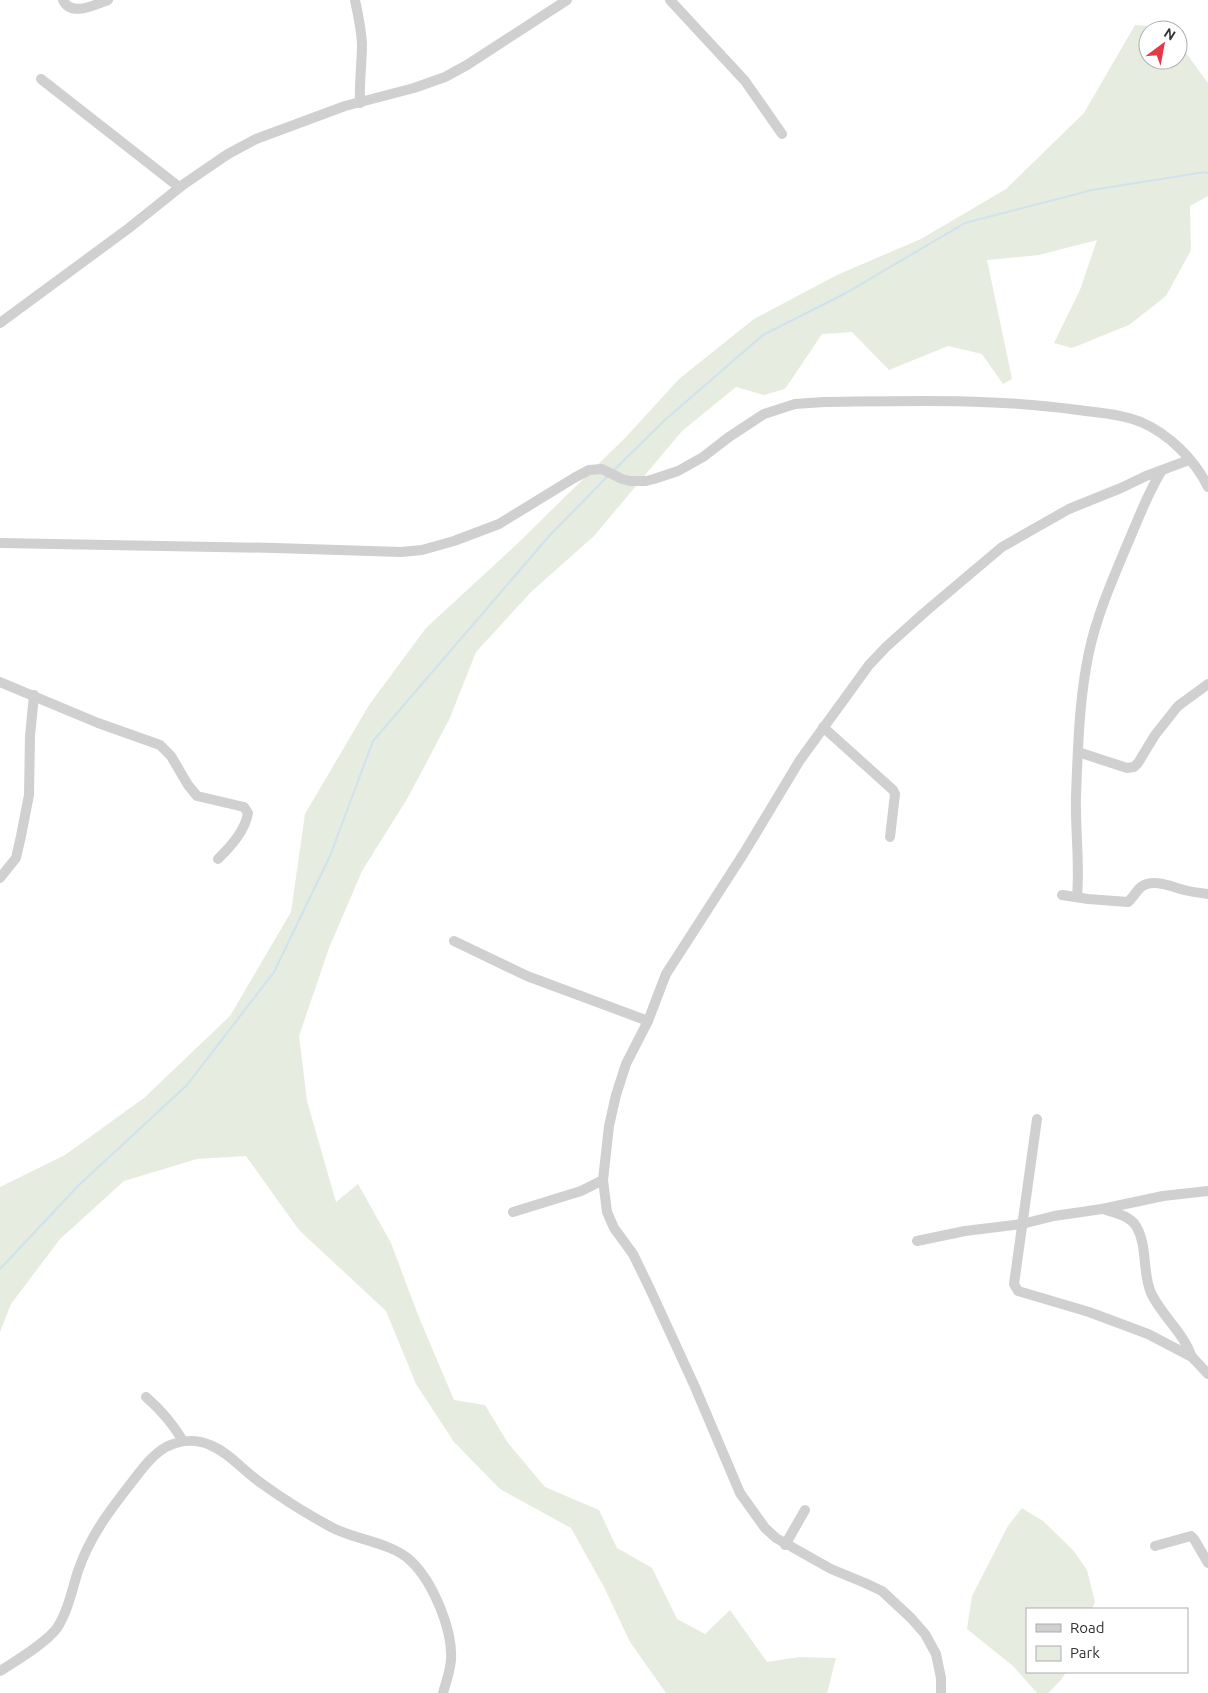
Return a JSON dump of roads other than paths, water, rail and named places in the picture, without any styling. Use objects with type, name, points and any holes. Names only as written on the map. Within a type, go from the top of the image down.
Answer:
[{"type":"street","points":[[63,0],[65,5],[74,9],[108,0]]},
{"type":"street","points":[[355,0],[362,44],[359,78],[360,102]]},
{"type":"street","points":[[0,323],[129,228],[204,169],[256,139],[360,102],[414,88],[445,77],[568,0]]},
{"type":"street","points":[[670,0],[745,81],[782,134]]},
{"type":"street","points":[[41,79],[179,187]]},
{"type":"street","points":[[0,543],[401,552],[422,550],[454,541],[498,524],[590,470],[602,469],[630,481],[654,479],[678,471],[697,461],[764,414],[795,404],[824,402],[1011,403],[1050,406],[1118,416],[1151,427],[1169,440],[1200,472],[1208,487]]},
{"type":"street","points":[[942,1693],[936,1654],[931,1643],[911,1618],[891,1598],[874,1587],[845,1576],[785,1545],[765,1528],[740,1493],[695,1387],[642,1272],[611,1220],[605,1201],[604,1180],[609,1126],[626,1064],[648,1021],[666,974],[744,853],[800,760],[869,665],[886,647],[1002,546],[1069,509],[1189,460]]},
{"type":"street","points":[[1077,898],[1079,858],[1076,797],[1078,752],[1083,690],[1088,661],[1101,608],[1113,575],[1147,497],[1162,470]]},
{"type":"street","points":[[0,682],[98,723],[160,745],[171,756],[188,785],[197,796],[244,807],[248,813],[244,826],[229,848],[218,859]]},
{"type":"street","points":[[1078,752],[1127,768],[1134,767],[1155,735],[1178,706],[1208,684]]},
{"type":"street","points":[[0,878],[16,858],[21,836],[28,795],[30,736],[34,695]]},
{"type":"street","points":[[823,726],[893,790],[895,794],[890,838]]},
{"type":"street","points":[[1062,895],[1128,902],[1143,885],[1153,884],[1164,884],[1186,891],[1208,894]]},
{"type":"street","points":[[454,941],[527,976],[648,1021]]},
{"type":"street","points":[[1037,1119],[1014,1284],[1018,1291],[1089,1312],[1168,1343],[1192,1357],[1208,1374]]},
{"type":"street","points":[[513,1212],[581,1191],[604,1180]]},
{"type":"street","points":[[917,1241],[965,1231],[1022,1224],[1054,1216],[1102,1209],[1163,1196],[1208,1191]]},
{"type":"street","points":[[1131,1220],[1139,1201]]},
{"type":"street","points":[[1102,1209],[1131,1220],[1136,1226],[1144,1245],[1149,1285],[1152,1293],[1159,1307],[1183,1337],[1192,1357]]},
{"type":"street","points":[[146,1397],[164,1414],[183,1441]]},
{"type":"street","points":[[0,1671],[26,1653],[60,1624],[85,1554],[105,1515],[156,1454],[169,1446],[183,1441],[199,1441],[222,1450],[260,1482],[333,1528],[394,1551],[412,1562],[430,1587],[447,1628],[451,1645],[451,1660],[443,1693]]},
{"type":"street","points":[[785,1545],[804,1510]]},
{"type":"street","points":[[1155,1546],[1191,1536],[1208,1562]]},
{"type":"waterway","points":[[613,471],[666,419],[763,335],[846,293],[965,223],[1092,190],[1208,173]]},
{"type":"waterway","points":[[0,1269],[79,1185],[187,1085],[274,972],[330,856],[373,741],[550,535],[608,476]]}]
